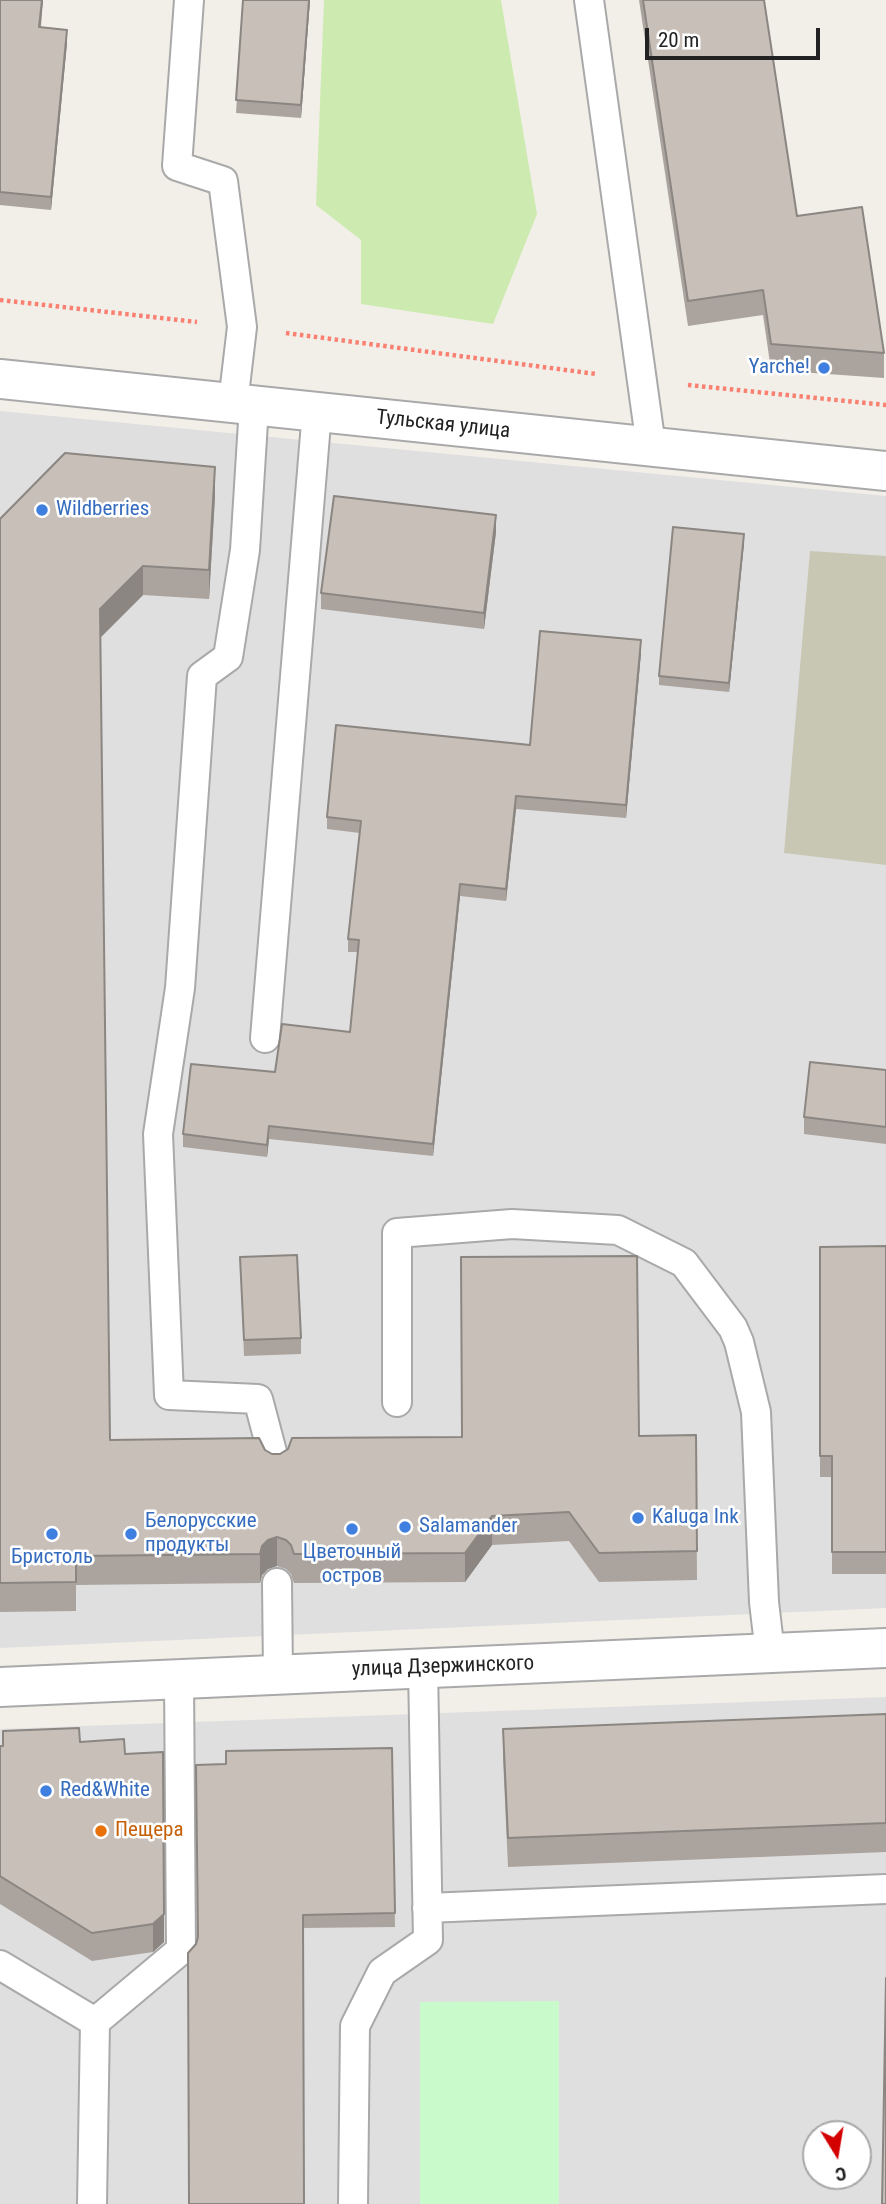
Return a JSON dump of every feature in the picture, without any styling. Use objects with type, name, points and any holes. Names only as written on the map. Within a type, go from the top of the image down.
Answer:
[{"type":"street","name":"Тульская улица","points":[[0,379],[886,471]]},
{"type":"street","name":"улица Дзержинского","points":[[0,1687],[886,1648]]},
{"type":"lane","points":[[189,0],[177,166],[223,181],[242,327],[245,550],[228,657],[202,676],[180,988],[158,1134],[169,1395],[258,1399],[276,1467]]},
{"type":"lane","points":[[589,0],[651,446]]},
{"type":"lane","points":[[265,1038],[317,411]]},
{"type":"lane","points":[[397,1402],[397,1233],[512,1224],[618,1230],[684,1263],[733,1328],[756,1412],[764,1602],[770,1653]]},
{"type":"lane","points":[[277,1583],[278,1674]]},
{"type":"lane","points":[[353,2204],[355,2026],[382,1972],[428,1940],[423,1668]]},
{"type":"lane","points":[[92,2204],[96,2022],[181,1950],[179,1679]]},
{"type":"lane","points":[[428,1908],[886,1889]]},
{"type":"lane","points":[[0,1965],[96,2022]]},
{"type":"path","points":[[0,300],[242,327],[642,380],[886,405]]},
{"type":"shaded area","points":[[0,411],[886,496],[886,1608],[0,1648]]},
{"type":"shaded area","points":[[810,551],[886,556],[886,865],[784,853]]},
{"type":"shaded area","points":[[886,1697],[886,2204],[0,2204],[0,1729]]},
{"type":"green space","points":[[324,0],[501,0],[537,214],[493,324],[361,304],[361,240],[316,205]]},
{"type":"green space","points":[[559,2001],[559,2204],[420,2204],[420,2002]]},
{"type":"building","points":[[0,0],[42,0],[39,27],[67,30],[51,197],[0,192]]},
{"type":"building","points":[[243,0],[309,0],[301,105],[236,100]]},
{"type":"building","points":[[643,0],[764,0],[797,216],[862,207],[884,353],[771,344],[763,290],[688,301]]},
{"type":"building","points":[[65,453],[215,467],[209,570],[143,566],[100,609],[110,1440],[259,1438],[265,1450],[280,1454],[288,1449],[292,1438],[462,1437],[461,1257],[637,1256],[639,1436],[696,1435],[697,1551],[599,1553],[569,1512],[492,1516],[465,1553],[294,1554],[286,1540],[277,1537],[262,1546],[260,1554],[76,1556],[76,1582],[0,1583],[0,519]]},
{"type":"building","points":[[334,496],[496,515],[484,613],[321,593]]},
{"type":"building","points":[[673,527],[744,534],[729,683],[659,676]]},
{"type":"building","points":[[540,631],[641,640],[626,805],[516,796],[506,889],[460,884],[433,1144],[269,1126],[267,1145],[183,1134],[191,1064],[275,1072],[282,1024],[350,1032],[359,940],[348,939],[361,821],[327,817],[336,725],[530,745]]},
{"type":"building","points":[[810,1062],[886,1070],[886,1127],[804,1117]]},
{"type":"building","points":[[886,1246],[886,1552],[832,1552],[832,1456],[820,1456],[820,1247]]},
{"type":"building","points":[[297,1255],[301,1338],[244,1340],[240,1257]]},
{"type":"building","points":[[886,1714],[886,1823],[508,1838],[503,1729]]},
{"type":"building","points":[[79,1728],[80,1742],[124,1739],[125,1754],[163,1752],[164,1914],[153,1924],[92,1933],[0,1876],[0,1746],[3,1746],[3,1731]]},
{"type":"building","points":[[392,1748],[395,1913],[303,1915],[304,2204],[189,2204],[188,1953],[198,1937],[196,1765],[226,1764],[226,1751]]},
{"type":"building","points":[[886,1978],[886,2204],[882,2204]]},
{"type":"place","name":"Yarche!","points":[[824,368]]},
{"type":"place","name":"Wildberries","points":[[42,510]]},
{"type":"place","name":"Kaluga Ink","points":[[638,1518]]},
{"type":"place","name":"Salamander","points":[[405,1527]]},
{"type":"place","name":"Цветочный остров","points":[[352,1529]]},
{"type":"place","name":"Бристоль","points":[[52,1534]]},
{"type":"place","name":"Белорусские продукты","points":[[131,1534]]},
{"type":"place","name":"Red&White","points":[[46,1791]]},
{"type":"place","name":"Пещера","points":[[101,1831]]}]
